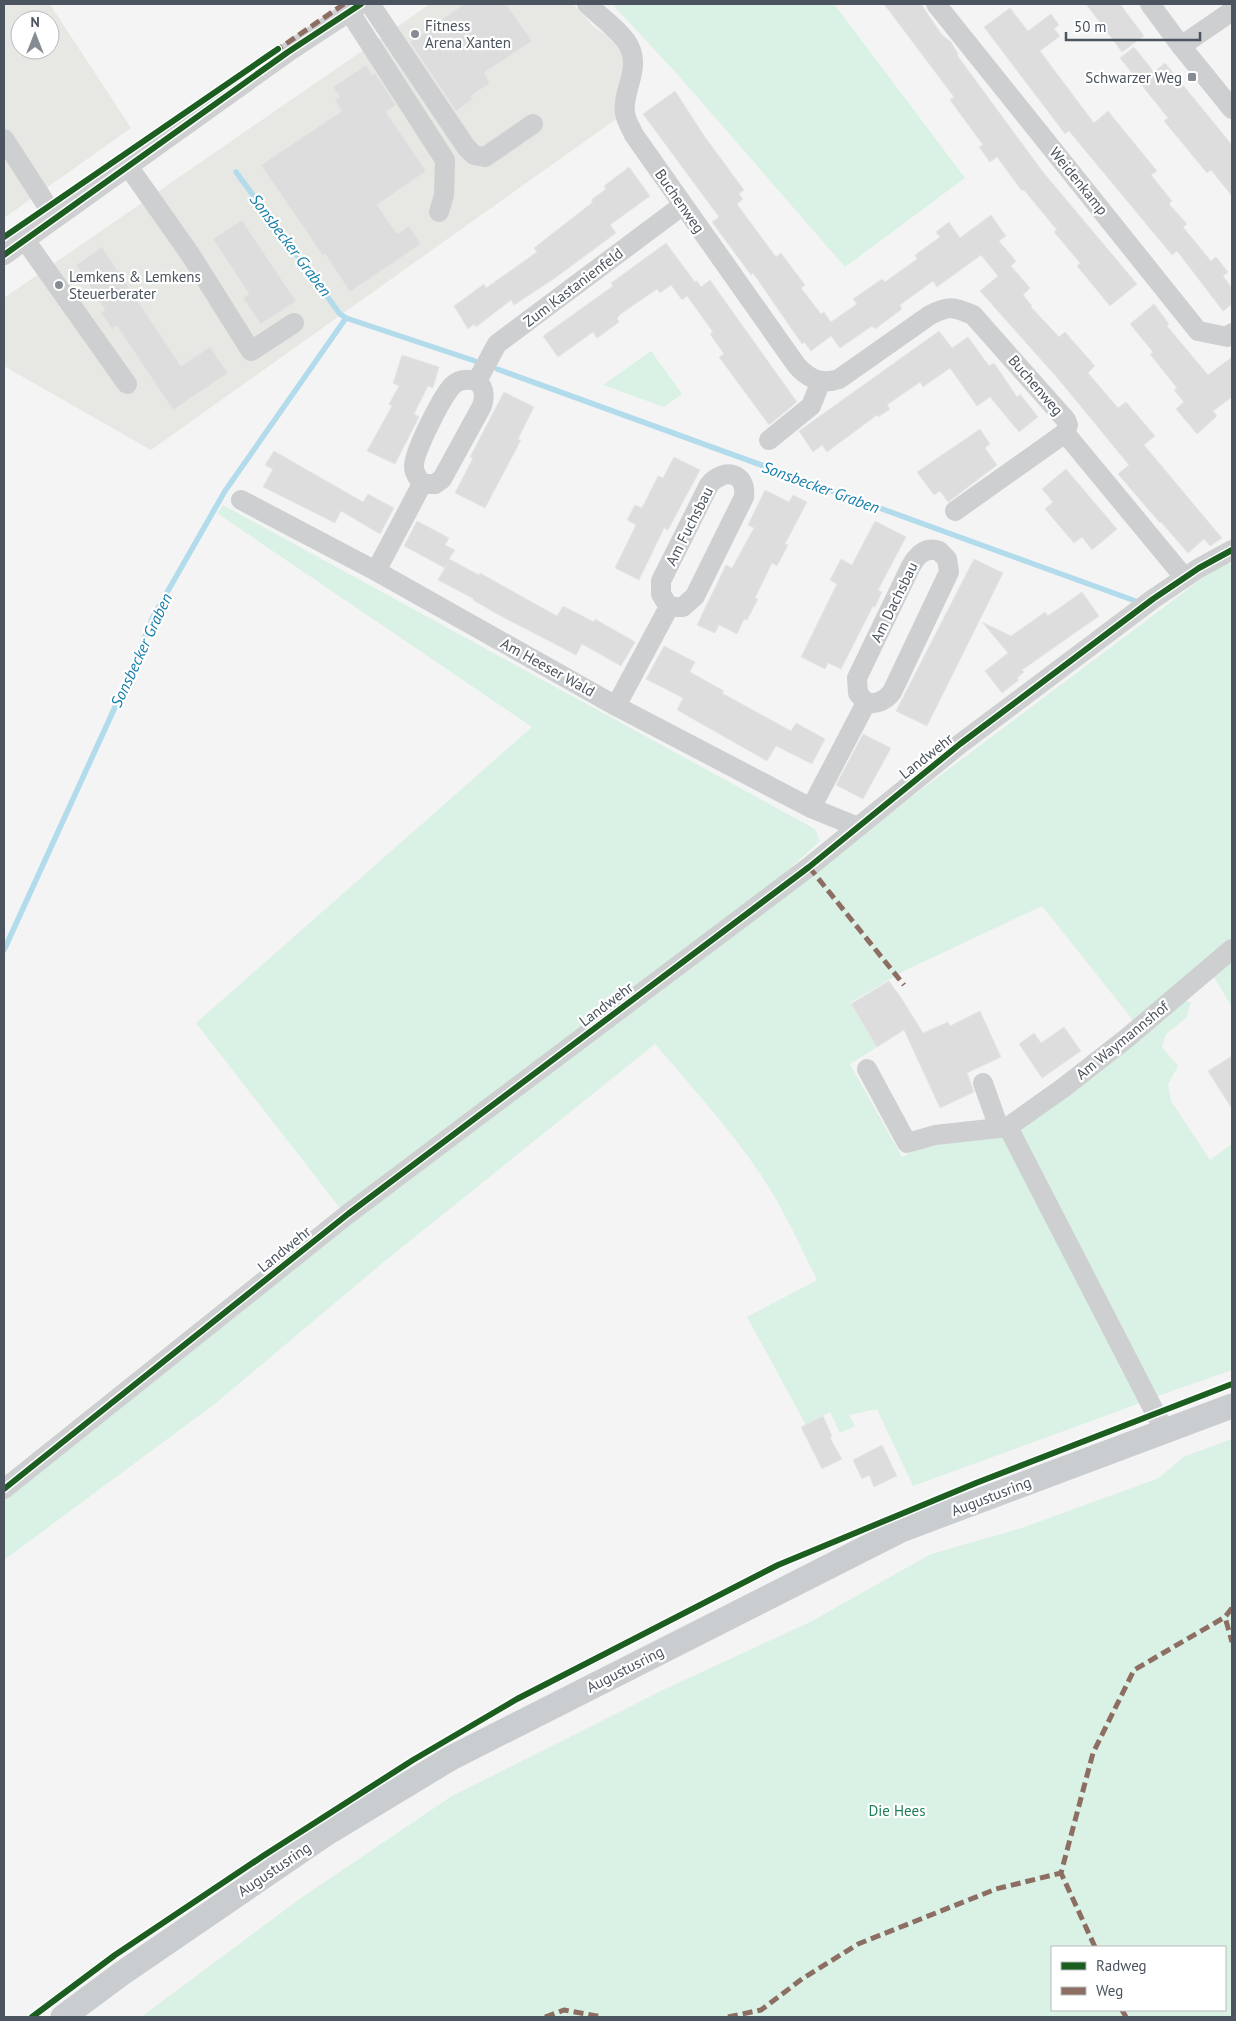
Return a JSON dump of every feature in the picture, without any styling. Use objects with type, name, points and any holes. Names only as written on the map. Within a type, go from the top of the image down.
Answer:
[{"type":"main road","name":"Augustusring","points":[[63,2017],[121,1974],[327,1833],[451,1758],[901,1530],[1232,1406]]},
{"type":"street","points":[[370,4],[466,147],[474,155],[485,157],[533,124]]},
{"type":"street","name":"Buchenweg","points":[[587,4],[614,29],[630,48],[633,65],[625,103],[627,121],[634,135],[805,375],[821,381],[830,382],[839,379],[930,315],[944,308],[960,309],[974,315],[1066,420],[1068,425],[1065,433],[955,511]]},
{"type":"street","name":"Weidenkamp","points":[[936,4],[1198,331],[1228,337],[1232,333]]},
{"type":"street","points":[[1150,4],[1232,109]]},
{"type":"street","points":[[4,255],[288,52],[355,8],[446,160],[444,195],[439,212]]},
{"type":"street","points":[[1181,46],[1232,11]]},
{"type":"street","points":[[4,139],[55,218]]},
{"type":"street","points":[[128,166],[190,254],[251,352],[294,323]]},
{"type":"street","name":"Zum Kastanienfeld","points":[[478,381],[497,344],[683,205]]},
{"type":"street","points":[[25,240],[127,384]]},
{"type":"street","points":[[466,379],[478,381],[483,389],[484,399],[482,406],[442,479],[435,484],[422,484],[415,473],[415,460],[419,447],[444,398],[456,383],[466,379]]},
{"type":"street","points":[[769,440],[811,406],[821,381]]},
{"type":"street","name":"Buchenweg","points":[[1065,433],[1184,577]]},
{"type":"street","name":"Am Fuchsbau","points":[[736,475],[742,483],[744,497],[695,596],[682,607],[669,607],[661,594],[661,581],[709,485],[719,476],[736,475]]},
{"type":"street","points":[[376,571],[422,484]]},
{"type":"street","name":"Am Heeser Wald","points":[[241,500],[376,571],[616,706],[811,808],[858,827]]},
{"type":"street","name":"Am Dachsbau","points":[[929,550],[939,551],[947,559],[949,572],[892,692],[883,700],[873,704],[866,703],[858,693],[856,678],[914,559],[919,554],[929,550]]},
{"type":"street","name":"Landwehr","points":[[4,1489],[348,1214],[801,873],[960,744],[1132,614],[1184,577],[1232,550]]},
{"type":"street","points":[[616,706],[669,607]]},
{"type":"street","points":[[811,808],[866,703]]},
{"type":"street","name":"Am Waymannshof","points":[[1003,1127],[1063,1088],[1127,1038],[1232,948]]},
{"type":"street","points":[[867,1069],[907,1142],[935,1135],[1003,1127]]},
{"type":"street","points":[[983,1083],[1003,1127],[1164,1430]]},
{"type":"shaded area","points":[[4,4],[48,4],[54,10],[10,10],[10,60],[60,60],[60,20],[131,128],[4,218]]},
{"type":"shaded area","points":[[430,4],[573,4],[594,27],[612,38],[625,54],[619,117],[151,450],[4,366],[4,298]]},
{"type":"green space","points":[[612,4],[834,4],[965,178],[845,267],[678,75]]},
{"type":"green space","points":[[651,351],[682,394],[664,407],[603,385]]},
{"type":"green space","points":[[223,505],[815,829],[820,841],[762,894],[343,1212],[196,1023],[532,727],[217,513]]},
{"type":"green space","points":[[1224,562],[1232,565],[1232,943],[1136,1024],[1042,906],[904,971],[850,1003],[877,1047],[850,1064],[902,1157],[940,1139],[1000,1133],[1143,1402],[913,1486],[877,1409],[849,1415],[855,1426],[840,1433],[830,1412],[806,1425],[747,1317],[817,1280],[784,1213],[761,1175],[724,1125],[655,1044],[386,1260],[216,1403],[4,1560],[4,1494],[288,1266]]},
{"type":"green space","points":[[1232,957],[1232,1007],[1212,974]]},
{"type":"green space","points":[[1185,1001],[1191,1002],[1186,1018],[1166,1034],[1162,1047],[1178,1066],[1168,1084],[1171,1101],[1210,1160],[1232,1144],[1232,1370],[1155,1397],[1018,1140],[1021,1125]]},
{"type":"green space","name":"Die Hees","points":[[1232,1439],[1232,2017],[141,2017],[301,1898],[452,1796],[665,1689],[812,1621],[931,1554],[1019,1529],[1159,1478],[1183,1457]]},
{"type":"building","points":[[464,4],[506,4],[532,41],[484,73],[490,83],[471,96],[473,99],[456,111],[410,42]]},
{"type":"building","points":[[884,4],[921,4],[942,35],[951,42],[957,55],[1043,172],[1137,284],[1110,306],[1077,266],[1080,263],[1054,232],[1057,230],[1024,190],[1022,191],[997,157],[990,162],[979,147],[983,145],[950,100],[954,97]]},
{"type":"building","points":[[1086,4],[1120,4],[1144,36],[1122,52]]},
{"type":"building","points":[[1010,8],[1028,31],[1051,14],[1059,25],[1054,29],[1060,36],[1040,51],[1094,123],[1108,111],[1157,171],[1151,175],[1172,201],[1169,204],[1187,224],[1183,227],[1211,261],[1216,257],[1228,272],[1223,276],[1232,288],[1232,304],[1223,311],[1177,251],[1172,255],[1069,131],[1065,134],[984,27]]},
{"type":"building","points":[[1134,47],[1154,72],[1165,63],[1232,145],[1232,196],[1211,170],[1207,173],[1164,121],[1168,118],[1120,58]]},
{"type":"building","points":[[366,65],[372,75],[375,73],[396,105],[386,112],[426,171],[377,205],[397,234],[409,226],[421,244],[350,292],[261,165],[342,111],[335,100],[340,97],[333,87]]},
{"type":"building","points":[[675,91],[705,137],[744,190],[739,194],[743,199],[737,204],[776,257],[781,253],[805,285],[801,288],[821,314],[824,312],[831,322],[857,304],[853,299],[882,279],[885,282],[917,259],[915,255],[940,237],[936,232],[949,222],[960,238],[991,215],[1006,236],[999,241],[1016,261],[1011,266],[1030,288],[1023,295],[1031,307],[1059,337],[1065,332],[1095,366],[1088,373],[1118,408],[1126,402],[1155,436],[1144,445],[1222,538],[1210,546],[1204,539],[1188,553],[1118,474],[1129,465],[1060,381],[980,291],[998,276],[981,255],[937,287],[933,281],[900,305],[902,309],[875,329],[872,326],[840,348],[831,336],[811,351],[804,342],[802,344],[753,273],[751,275],[712,222],[719,217],[643,114]]},
{"type":"building","points":[[629,167],[650,196],[610,225],[616,233],[555,278],[514,305],[511,300],[476,327],[474,324],[468,329],[454,306],[484,284],[486,288],[537,252],[534,248],[593,202],[591,200],[606,189],[604,186]]},
{"type":"building","points":[[242,220],[296,301],[261,324],[243,298],[249,294],[213,239]]},
{"type":"building","points":[[666,243],[695,282],[697,281],[701,287],[710,280],[797,402],[769,425],[719,357],[724,354],[710,334],[713,332],[687,296],[682,300],[671,285],[660,293],[657,289],[622,313],[617,318],[619,322],[597,338],[593,332],[558,357],[543,336],[613,286],[611,283]]},
{"type":"building","points":[[102,247],[181,366],[210,347],[228,373],[173,410],[117,326],[112,329],[101,313],[105,310],[76,265]]},
{"type":"building","points":[[1154,304],[1169,324],[1167,326],[1208,375],[1232,357],[1232,397],[1213,411],[1217,416],[1197,434],[1176,409],[1184,402],[1174,390],[1177,388],[1150,354],[1153,352],[1130,324]]},
{"type":"building","points":[[939,331],[952,348],[968,337],[989,366],[994,363],[1017,397],[1020,394],[1038,417],[1019,432],[990,397],[977,406],[950,368],[923,387],[920,382],[887,405],[890,409],[878,417],[877,415],[827,452],[822,445],[813,452],[799,431]]},
{"type":"building","points":[[402,355],[439,367],[433,388],[428,386],[414,414],[419,417],[395,464],[367,451],[392,406],[389,404],[399,386],[393,383]]},
{"type":"building","points":[[504,392],[534,407],[518,439],[521,440],[485,508],[455,493],[473,458],[470,457]]},
{"type":"building","points":[[980,429],[990,444],[985,448],[997,465],[948,502],[940,491],[934,495],[917,472]]},
{"type":"building","points":[[274,451],[363,502],[368,494],[394,508],[380,534],[341,511],[335,523],[263,487],[273,469],[265,465]]},
{"type":"building","points":[[674,457],[700,470],[668,530],[664,528],[639,580],[615,568],[636,525],[627,520],[635,505],[642,508],[658,476],[663,478]]},
{"type":"building","points":[[1066,469],[1117,529],[1092,550],[1082,537],[1074,543],[1045,509],[1053,502],[1042,489]]},
{"type":"building","points":[[765,490],[789,502],[793,495],[807,502],[785,544],[788,545],[777,566],[772,563],[755,598],[758,599],[747,620],[744,619],[737,634],[719,625],[715,633],[697,625],[726,565],[732,568],[754,528],[748,525]]},
{"type":"building","points":[[417,521],[449,538],[445,545],[455,550],[449,559],[479,575],[480,573],[557,616],[563,606],[594,622],[595,619],[635,642],[621,666],[582,644],[576,655],[497,614],[474,599],[438,580],[445,568],[404,546]]},
{"type":"building","points":[[875,521],[906,537],[878,590],[882,592],[875,607],[873,606],[841,669],[828,663],[825,669],[801,657],[837,584],[830,580],[841,559],[852,565]]},
{"type":"building","points":[[974,559],[1003,573],[927,726],[896,711]]},
{"type":"building","points":[[1082,592],[1099,616],[1022,670],[1024,672],[1017,678],[1019,680],[1002,693],[985,671],[1008,653],[982,622],[1011,636],[1045,612],[1048,616]]},
{"type":"building","points":[[664,646],[695,662],[690,672],[724,691],[722,693],[791,731],[796,723],[825,739],[812,764],[776,746],[767,761],[677,710],[683,698],[646,679]]},
{"type":"building","points":[[863,734],[891,748],[863,799],[836,785]]},
{"type":"building","points":[[889,981],[923,1033],[948,1022],[950,1026],[980,1011],[1001,1057],[967,1073],[974,1092],[940,1108],[904,1030],[877,1047],[851,1004]]},
{"type":"building","points":[[1064,1027],[1081,1051],[1042,1078],[1019,1044],[1034,1033],[1041,1043]]},
{"type":"building","points":[[1232,1056],[1232,1109],[1208,1071]]},
{"type":"building","points":[[823,1416],[832,1436],[830,1438],[842,1459],[822,1469],[801,1427]]},
{"type":"building","points":[[882,1445],[897,1476],[874,1487],[869,1475],[862,1479],[853,1460]]},
{"type":"waterway","name":"Sonsbecker Graben","points":[[236,172],[340,314],[346,318]]},
{"type":"waterway","name":"Sonsbecker Graben","points":[[4,950],[126,683],[153,617],[225,491],[346,318],[475,361]]},
{"type":"waterway","name":"Sonsbecker Graben","points":[[497,369],[1141,603]]},
{"type":"marked path","points":[[274,52],[344,4]]},
{"type":"marked path","points":[[809,867],[904,985]]},
{"type":"marked path","points":[[1232,1608],[1225,1617],[1232,1642]]},
{"type":"marked path","points":[[1095,1946],[1061,1873],[1093,1753],[1134,1670],[1225,1617]]},
{"type":"marked path","points":[[728,2017],[761,2010],[802,1979],[858,1944],[996,1889],[1061,1873]]},
{"type":"marked path","points":[[545,2017],[564,2010],[603,2017]]},
{"type":"marked path","points":[[1123,2011],[1126,2017]]},
{"type":"cycle path","points":[[4,255],[288,52],[361,4]]},
{"type":"cycle path","points":[[4,237],[278,49]]},
{"type":"cycle path","points":[[4,1489],[348,1214],[809,867],[960,744],[1153,599],[1199,568],[1232,550]]},
{"type":"cycle path","points":[[32,2017],[115,1955],[263,1856],[413,1760],[517,1699],[778,1565],[976,1483],[1232,1384]]},
{"type":"place","name":"Fitness Arena Xanten","points":[[415,34]]},
{"type":"place","name":"Schwarzer Weg","points":[[1192,77]]},
{"type":"place","name":"Lemkens & Lemkens Steuerberater","points":[[59,285]]}]
